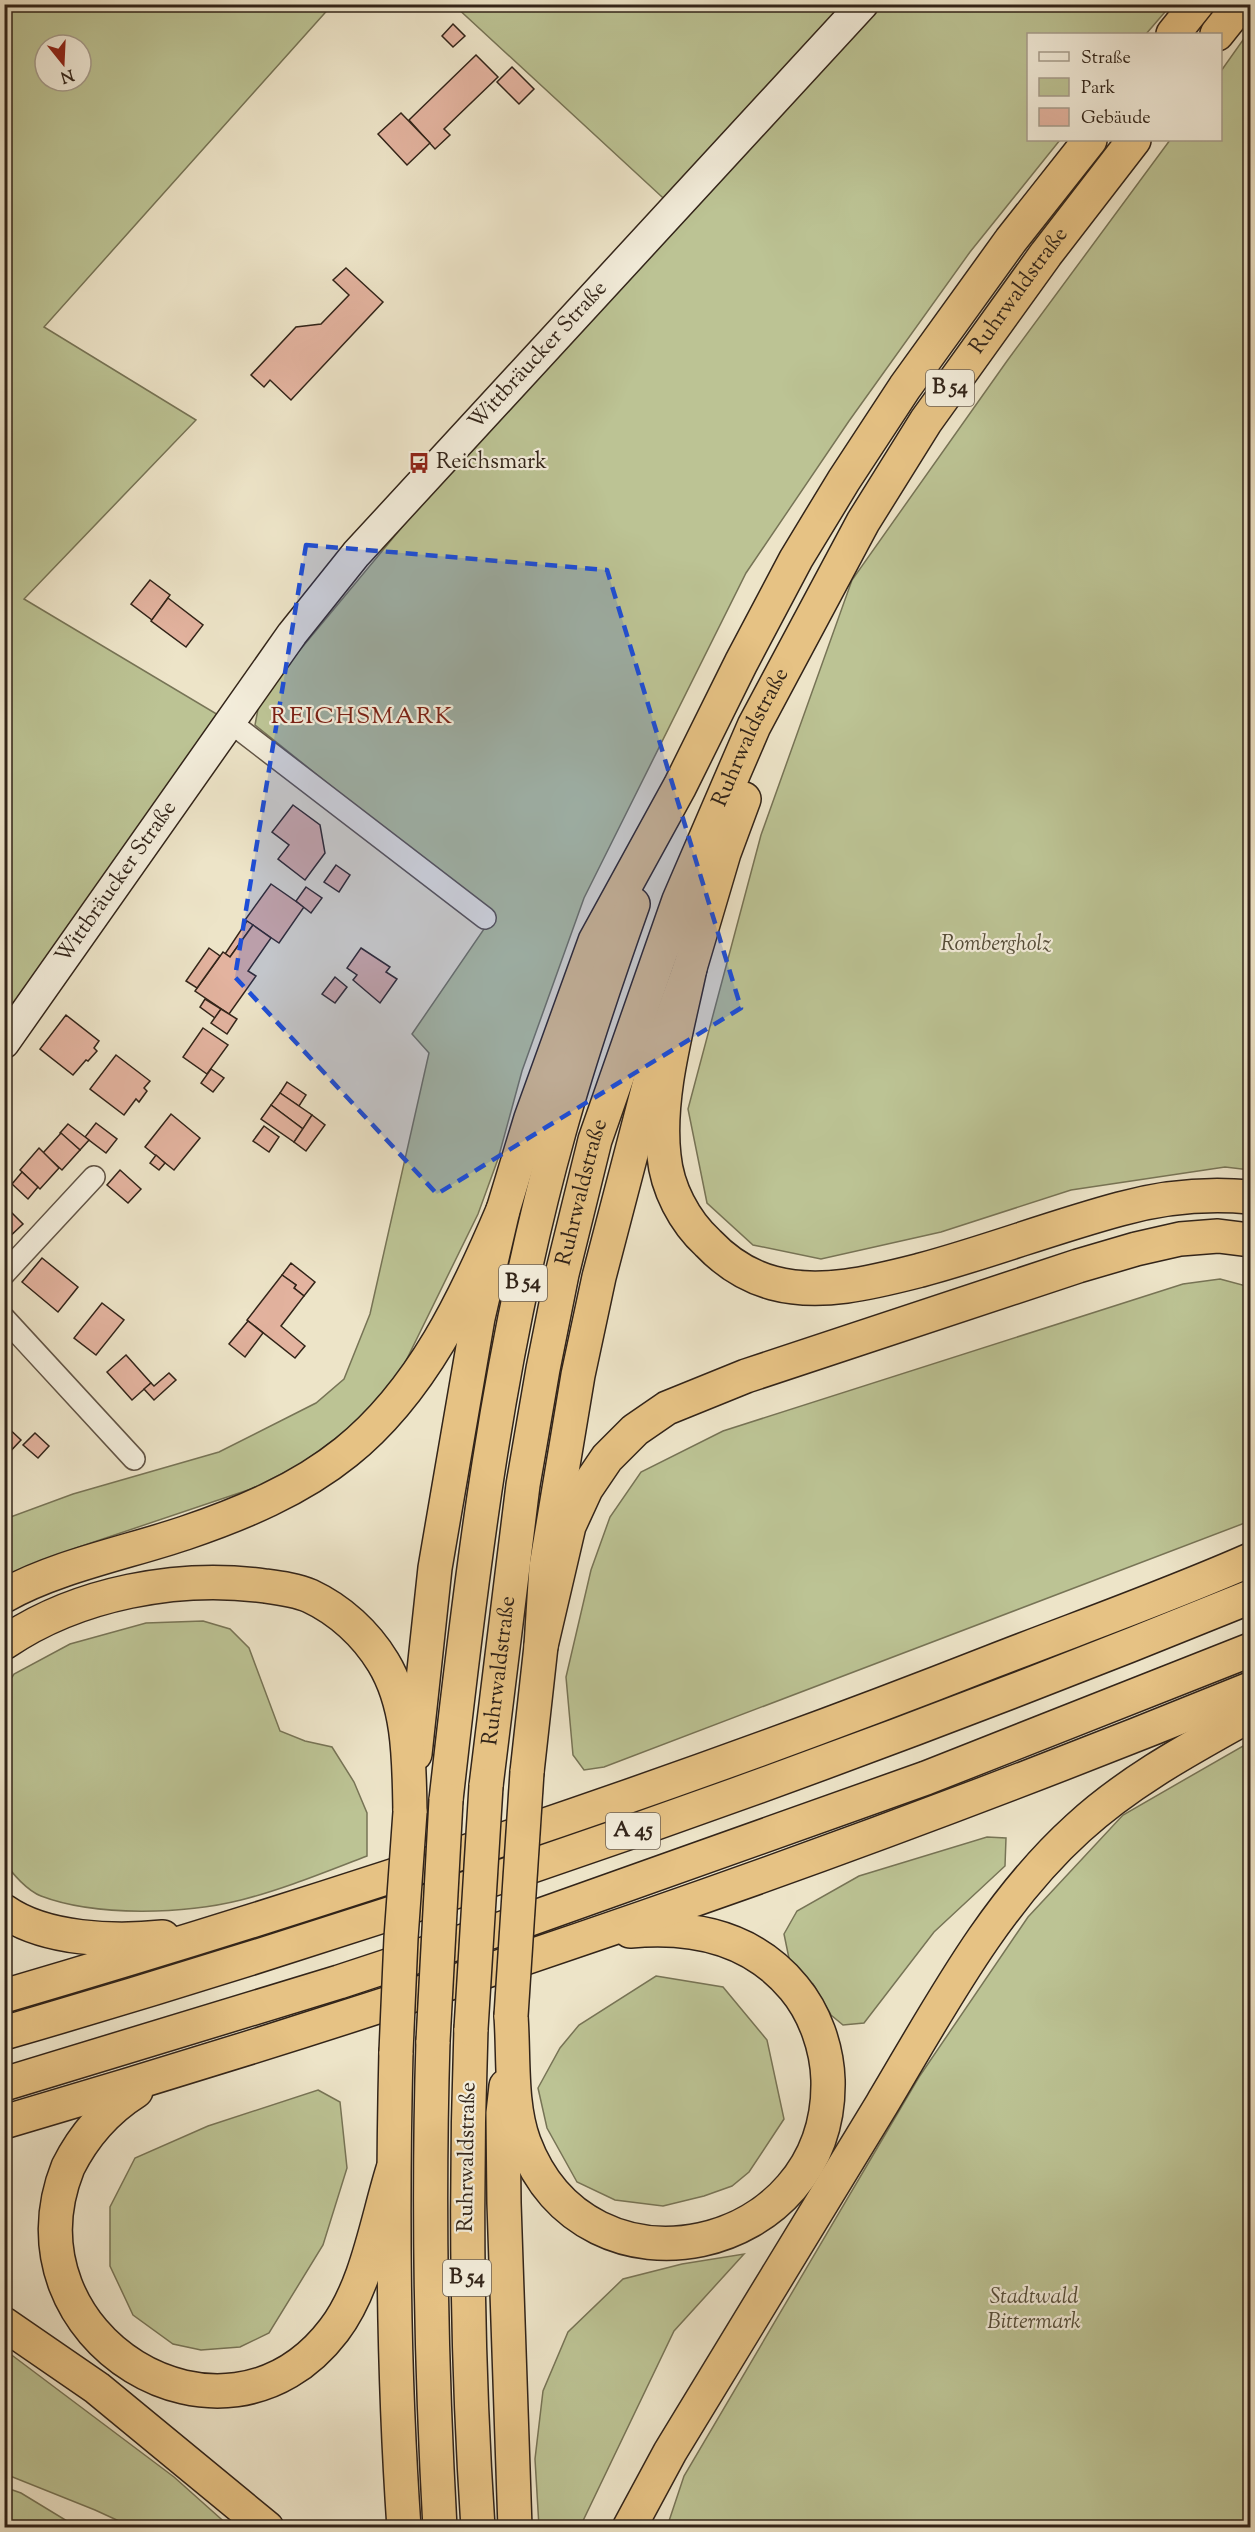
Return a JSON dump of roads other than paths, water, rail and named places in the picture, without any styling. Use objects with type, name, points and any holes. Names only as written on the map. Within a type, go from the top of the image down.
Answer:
[{"type":"highway","points":[[1174,33],[1197,4]]},
{"type":"highway","points":[[1218,33],[1241,4]]},
{"type":"highway","name":"Ruhrwaldstraße","points":[[680,786],[741,663],[796,560],[844,480],[905,387],[1011,240],[1089,141]]},
{"type":"highway","name":"Ruhrwaldstraße","points":[[478,2528],[467,2312],[466,2199],[471,2029],[486,1786],[525,1473],[562,1274],[596,1140],[679,900],[754,726],[863,522],[926,421],[1046,254],[1133,141]]},
{"type":"highway","points":[[515,2528],[503,2113],[512,2016],[527,1772],[541,1647],[546,1567],[557,1493],[598,1277],[653,1070],[690,968],[724,853],[794,654]]},
{"type":"highway","points":[[404,2528],[394,2331],[393,2169],[396,2052],[410,1812],[435,1568],[478,1318],[503,1210],[538,1096],[595,941],[680,786]]},
{"type":"highway","name":"B 54","points":[[440,2528],[431,2315],[430,2202],[433,2041],[446,1800],[464,1637],[485,1488],[525,1275],[559,1133],[605,983],[643,877],[680,786]]},
{"type":"highway","points":[[690,968],[667,1083],[663,1120],[664,1157],[671,1186],[682,1211],[699,1235],[744,1272],[773,1283],[801,1287],[854,1284],[897,1276],[976,1255],[1087,1218],[1152,1202],[1207,1195],[1251,1197]]},
{"type":"highway","points":[[4,1596],[53,1575],[234,1515],[276,1496],[347,1452],[404,1392],[427,1359],[453,1315],[503,1210]]},
{"type":"highway","points":[[541,1647],[569,1526],[586,1489],[607,1458],[635,1430],[667,1408],[746,1376],[1067,1269],[1136,1249],[1180,1239],[1218,1236],[1251,1240]]},
{"type":"highway","points":[[4,1995],[259,1919],[690,1775],[895,1700],[1246,1561]]},
{"type":"highway","points":[[4,1643],[24,1630],[74,1607],[128,1592],[184,1584],[238,1582],[282,1588],[309,1596],[336,1611],[363,1634],[384,1663],[397,1693],[404,1723],[409,1761],[410,1812]]},
{"type":"highway","name":"A 45","points":[[4,2033],[311,1940],[618,1837],[909,1731],[1251,1597]]},
{"type":"highway","name":"A 45","points":[[4,2084],[339,1982],[527,1920],[926,1778],[1251,1650]]},
{"type":"highway","points":[[4,2122],[334,2021],[771,1874],[927,1816],[1251,1689]]},
{"type":"highway","points":[[629,2528],[670,2452],[951,1990],[1008,1903],[1041,1864],[1071,1834],[1116,1797],[1169,1762],[1251,1715]]},
{"type":"highway","points":[[4,1911],[44,1929],[81,1937],[124,1939],[185,1934],[259,1919]]},
{"type":"highway","points":[[512,2016],[516,2112],[523,2140],[532,2162],[547,2184],[563,2202],[588,2222],[627,2239],[651,2244],[705,2241],[730,2233],[755,2219],[795,2183],[808,2161],[825,2118],[828,2094],[827,2070],[822,2043],[813,2017],[799,1994],[783,1975],[766,1960],[747,1948],[718,1936],[687,1931],[633,1931],[571,1942]]},
{"type":"highway","points":[[196,2064],[141,2088],[104,2113],[74,2154],[55,2202],[52,2227],[53,2254],[59,2280],[69,2305],[83,2328],[102,2348],[145,2377],[195,2390],[223,2390],[251,2386],[285,2372],[319,2347],[335,2330],[349,2307],[360,2280],[393,2169]]},
{"type":"highway","points":[[4,2324],[97,2388],[267,2528]]},
{"type":"main road","name":"Wittbräucker Straße","points":[[4,1043],[292,634],[356,554],[863,4]]},
{"type":"street","points":[[231,722],[485,918]]},
{"type":"street","points":[[4,1274],[94,1177]]},
{"type":"street","points":[[4,1318],[134,1459]]},
{"type":"place","name":"Reichsmark","points":[[419,463]]},
{"type":"district","name":"REICHSMARK","points":[[362,717]]},
{"type":"park label","name":"Rombergholz","points":[[996,945]]},
{"type":"park label","name":"Stadtwald Bittermark","points":[[1034,2310]]}]
